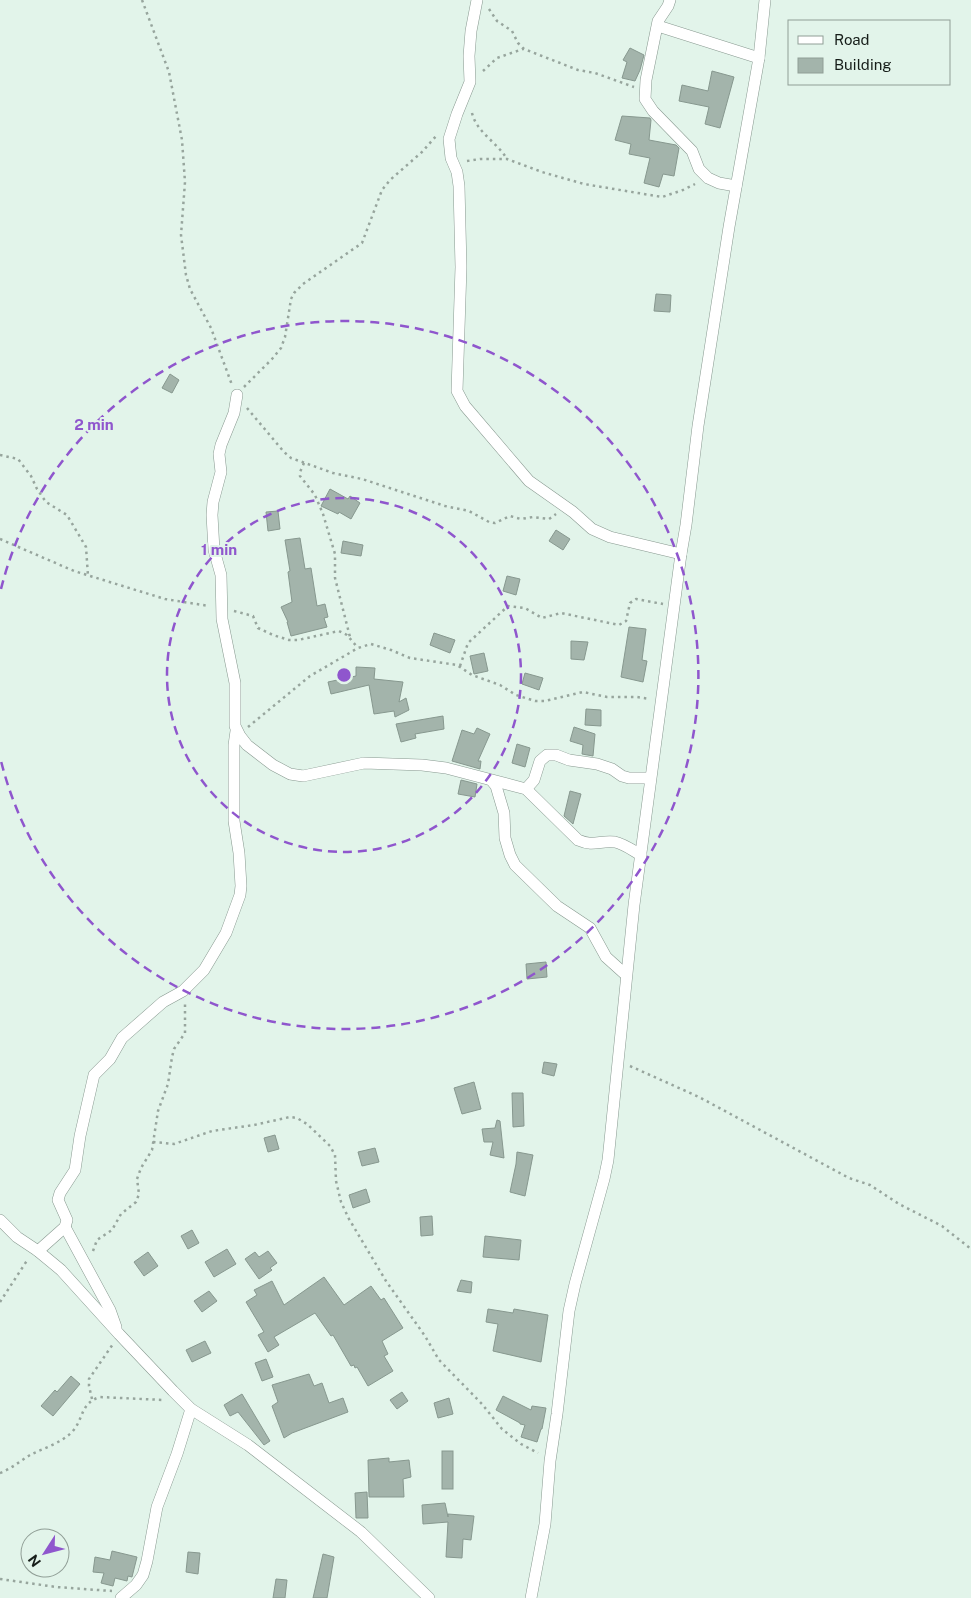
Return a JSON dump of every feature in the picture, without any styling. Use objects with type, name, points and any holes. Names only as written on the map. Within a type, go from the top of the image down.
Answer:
[{"type":"street","points":[[670,0],[660,17],[644,93],[648,106],[692,151],[698,169],[708,178],[719,183],[736,186]]},
{"type":"street","points":[[531,1598],[545,1524],[550,1460],[570,1311],[575,1284],[604,1179],[650,778],[698,426],[736,186],[759,58],[765,0]]},
{"type":"street","points":[[482,4],[471,31],[469,85],[449,139],[451,158],[457,172],[459,186],[461,234],[457,391],[465,406],[528,481],[592,529],[610,537],[681,554]]},
{"type":"street","points":[[658,26],[668,31],[759,58]]},
{"type":"street","points":[[38,1251],[65,1227],[67,1220],[58,1200],[60,1193],[75,1170],[80,1136],[94,1075],[110,1059],[122,1038],[151,1012],[188,987],[204,970],[226,933],[240,895],[239,853],[234,821],[235,684],[222,619],[221,576],[214,550],[212,515],[213,502],[221,472],[219,454],[234,413],[237,395]]},
{"type":"street","points":[[236,731],[247,745],[273,765],[290,774],[304,776],[364,763],[422,765],[446,768],[526,789],[578,840],[588,844],[613,842],[641,855]]},
{"type":"street","points":[[526,789],[534,780],[540,761],[547,755],[556,755],[569,760],[597,764],[630,778],[650,778]]},
{"type":"street","points":[[492,781],[496,786],[504,813],[505,838],[515,865],[557,906],[590,928],[606,957],[626,975]]},
{"type":"street","points":[[0,1220],[17,1237],[61,1270],[119,1334],[191,1408],[248,1445],[361,1532],[429,1598]]},
{"type":"street","points":[[65,1227],[110,1310],[119,1334]]},
{"type":"street","points":[[125,1595],[143,1575],[157,1507],[191,1408]]},
{"type":"path","points":[[142,0],[168,72],[182,140],[185,182],[181,235],[186,275],[190,290],[212,328],[237,395],[284,452],[291,458],[445,506],[468,511],[489,522],[495,523],[510,516],[521,519],[533,517],[550,519],[554,517],[562,505]]},
{"type":"path","points":[[482,4],[497,21],[512,31],[518,44],[524,49],[578,70],[595,73],[644,93]]},
{"type":"path","points":[[507,159],[481,131],[474,119],[469,85],[496,58],[524,49]]},
{"type":"path","points":[[237,395],[281,348],[294,293],[303,284],[362,243],[382,190],[442,131]]},
{"type":"path","points":[[453,166],[480,158],[507,159],[542,172],[584,184],[662,197],[683,190],[708,178]]},
{"type":"path","points":[[0,455],[18,459],[31,476],[46,502],[67,515],[86,547],[88,576]]},
{"type":"path","points":[[304,462],[300,476],[315,495],[323,514],[335,554],[335,578],[351,639]]},
{"type":"path","points":[[0,538],[51,562],[88,576],[165,599],[243,612],[253,616],[260,630],[289,640],[298,640],[339,631],[351,639],[358,648]]},
{"type":"path","points":[[460,666],[468,644],[508,606],[525,608],[542,618],[566,614],[619,624],[626,621],[630,603],[636,599],[674,606]]},
{"type":"path","points":[[236,731],[248,728],[310,676],[358,648],[371,644],[410,658],[460,666],[472,675],[500,685],[516,695],[535,701],[545,701],[583,692],[598,696],[637,697],[661,701]]},
{"type":"path","points":[[90,1272],[97,1240],[112,1230],[121,1214],[136,1202],[139,1194],[137,1179],[141,1168],[152,1150],[158,1112],[168,1084],[174,1049],[185,1033],[184,1004],[188,987]]},
{"type":"path","points":[[618,1064],[634,1066],[691,1094],[848,1178],[870,1185],[899,1204],[942,1226],[971,1249]]},
{"type":"path","points":[[153,1142],[174,1144],[212,1130],[254,1125],[290,1117],[298,1118],[307,1124],[330,1146],[335,1155],[336,1181],[345,1211],[386,1281],[425,1336],[439,1360],[482,1404],[502,1429],[521,1444],[550,1460]]},
{"type":"path","points":[[0,1302],[23,1265],[38,1251]]},
{"type":"path","points":[[92,1399],[89,1379],[119,1334]]},
{"type":"path","points":[[0,1474],[29,1456],[66,1438],[73,1431],[86,1406],[92,1399],[100,1397],[182,1400]]},
{"type":"path","points":[[0,1579],[56,1588],[125,1595]]},
{"type":"building","points":[[630,48],[644,55],[635,81],[622,78],[627,62],[623,60]]},
{"type":"building","points":[[712,71],[734,77],[720,128],[705,124],[709,107],[679,101],[682,85],[708,91]]},
{"type":"building","points":[[622,116],[650,118],[649,140],[676,145],[679,148],[674,176],[663,174],[659,187],[644,183],[650,158],[629,154],[631,144],[615,140]]},
{"type":"building","points":[[656,294],[671,295],[670,312],[654,311]]},
{"type":"building","points":[[170,374],[179,380],[172,393],[162,388]]},
{"type":"building","points":[[330,489],[348,499],[350,496],[360,503],[351,519],[339,512],[338,514],[321,506]]},
{"type":"building","points":[[278,511],[280,529],[268,531],[266,512]]},
{"type":"building","points":[[556,530],[570,539],[563,550],[549,541]]},
{"type":"building","points":[[300,538],[305,569],[311,568],[317,606],[325,604],[328,617],[324,618],[327,627],[291,636],[288,622],[281,607],[292,602],[285,540]]},
{"type":"building","points":[[343,541],[363,545],[361,556],[341,553]]},
{"type":"building","points":[[507,576],[520,579],[516,595],[503,591]]},
{"type":"building","points":[[629,627],[646,629],[642,660],[647,661],[643,682],[621,677]]},
{"type":"building","points":[[434,633],[455,640],[450,653],[430,645]]},
{"type":"building","points":[[571,641],[588,642],[584,660],[571,659]]},
{"type":"building","points":[[484,653],[488,671],[474,674],[470,656]]},
{"type":"building","points":[[356,667],[375,668],[374,679],[403,682],[399,702],[406,698],[409,710],[395,717],[394,711],[374,714],[369,685],[331,694],[328,682],[356,676]]},
{"type":"building","points":[[525,673],[543,678],[539,690],[522,684]]},
{"type":"building","points":[[586,709],[601,710],[601,726],[585,725]]},
{"type":"building","points":[[443,716],[444,729],[415,734],[416,738],[401,742],[396,724]]},
{"type":"building","points":[[574,727],[595,734],[593,756],[582,754],[583,745],[570,741]]},
{"type":"building","points":[[477,728],[490,734],[478,761],[481,761],[480,769],[452,761],[462,730],[474,734]]},
{"type":"building","points":[[517,744],[530,748],[525,767],[512,763]]},
{"type":"building","points":[[461,780],[477,784],[475,797],[458,794]]},
{"type":"building","points":[[570,791],[581,794],[573,824],[564,816]]},
{"type":"building","points":[[546,962],[547,977],[527,979],[526,964]]},
{"type":"building","points":[[544,1062],[557,1064],[554,1076],[542,1073]]},
{"type":"building","points":[[474,1082],[481,1109],[462,1114],[454,1088]]},
{"type":"building","points":[[512,1093],[523,1093],[524,1126],[513,1127]]},
{"type":"building","points":[[497,1120],[500,1121],[504,1158],[490,1155],[493,1142],[484,1142],[482,1129],[495,1128]]},
{"type":"building","points":[[275,1135],[279,1149],[268,1152],[264,1138]]},
{"type":"building","points":[[375,1148],[379,1162],[362,1166],[358,1152]]},
{"type":"building","points":[[517,1152],[533,1155],[525,1196],[510,1192]]},
{"type":"building","points":[[366,1189],[370,1202],[353,1208],[349,1195]]},
{"type":"building","points":[[432,1216],[433,1235],[421,1236],[420,1217]]},
{"type":"building","points":[[192,1230],[199,1243],[188,1249],[181,1236]]},
{"type":"building","points":[[485,1236],[521,1240],[519,1260],[483,1257]]},
{"type":"building","points":[[227,1249],[236,1264],[214,1277],[205,1262]]},
{"type":"building","points":[[268,1251],[277,1263],[270,1268],[272,1270],[259,1279],[245,1259],[255,1252],[259,1257]]},
{"type":"building","points":[[148,1252],[158,1266],[144,1276],[134,1262]]},
{"type":"building","points":[[324,1277],[344,1305],[371,1286],[381,1300],[384,1298],[403,1328],[382,1341],[388,1354],[384,1356],[393,1371],[368,1386],[357,1367],[351,1366],[333,1335],[331,1336],[315,1313],[274,1337],[279,1345],[268,1352],[258,1335],[264,1332],[246,1302],[257,1295],[254,1290],[272,1281],[284,1305]]},
{"type":"building","points":[[461,1280],[472,1282],[471,1293],[457,1291]]},
{"type":"building","points":[[209,1291],[217,1301],[202,1312],[194,1301]]},
{"type":"building","points":[[488,1309],[513,1313],[514,1309],[548,1315],[541,1362],[493,1351],[498,1324],[486,1322]]},
{"type":"building","points":[[205,1341],[211,1353],[192,1362],[186,1350]]},
{"type":"building","points":[[266,1359],[273,1377],[262,1381],[255,1363]]},
{"type":"building","points":[[309,1374],[314,1386],[322,1383],[329,1403],[343,1398],[348,1412],[292,1433],[284,1438],[272,1406],[278,1402],[272,1385]]},
{"type":"building","points":[[71,1376],[80,1384],[53,1416],[41,1406]]},
{"type":"building","points":[[402,1392],[408,1401],[397,1409],[390,1400]]},
{"type":"building","points":[[242,1394],[270,1441],[264,1445],[238,1412],[230,1416],[224,1405]]},
{"type":"building","points":[[503,1396],[531,1410],[532,1406],[546,1408],[542,1429],[537,1442],[521,1437],[525,1425],[496,1410]]},
{"type":"building","points":[[449,1398],[453,1414],[438,1418],[434,1403]]},
{"type":"building","points":[[442,1451],[453,1451],[453,1489],[442,1489]]},
{"type":"building","points":[[389,1458],[389,1462],[409,1460],[411,1477],[403,1479],[404,1497],[369,1497],[368,1460]]},
{"type":"building","points":[[367,1492],[368,1518],[356,1518],[355,1493]]},
{"type":"building","points":[[445,1503],[448,1517],[448,1514],[474,1516],[471,1540],[463,1539],[462,1558],[446,1557],[448,1522],[423,1524],[422,1505]]},
{"type":"building","points":[[112,1551],[137,1557],[132,1577],[128,1576],[127,1581],[115,1578],[113,1586],[101,1583],[104,1573],[93,1572],[95,1557],[110,1560]]},
{"type":"building","points":[[188,1552],[200,1553],[198,1574],[186,1572]]},
{"type":"building","points":[[323,1554],[334,1557],[327,1598],[313,1598]]},
{"type":"building","points":[[276,1579],[287,1580],[285,1598],[273,1598]]}]
